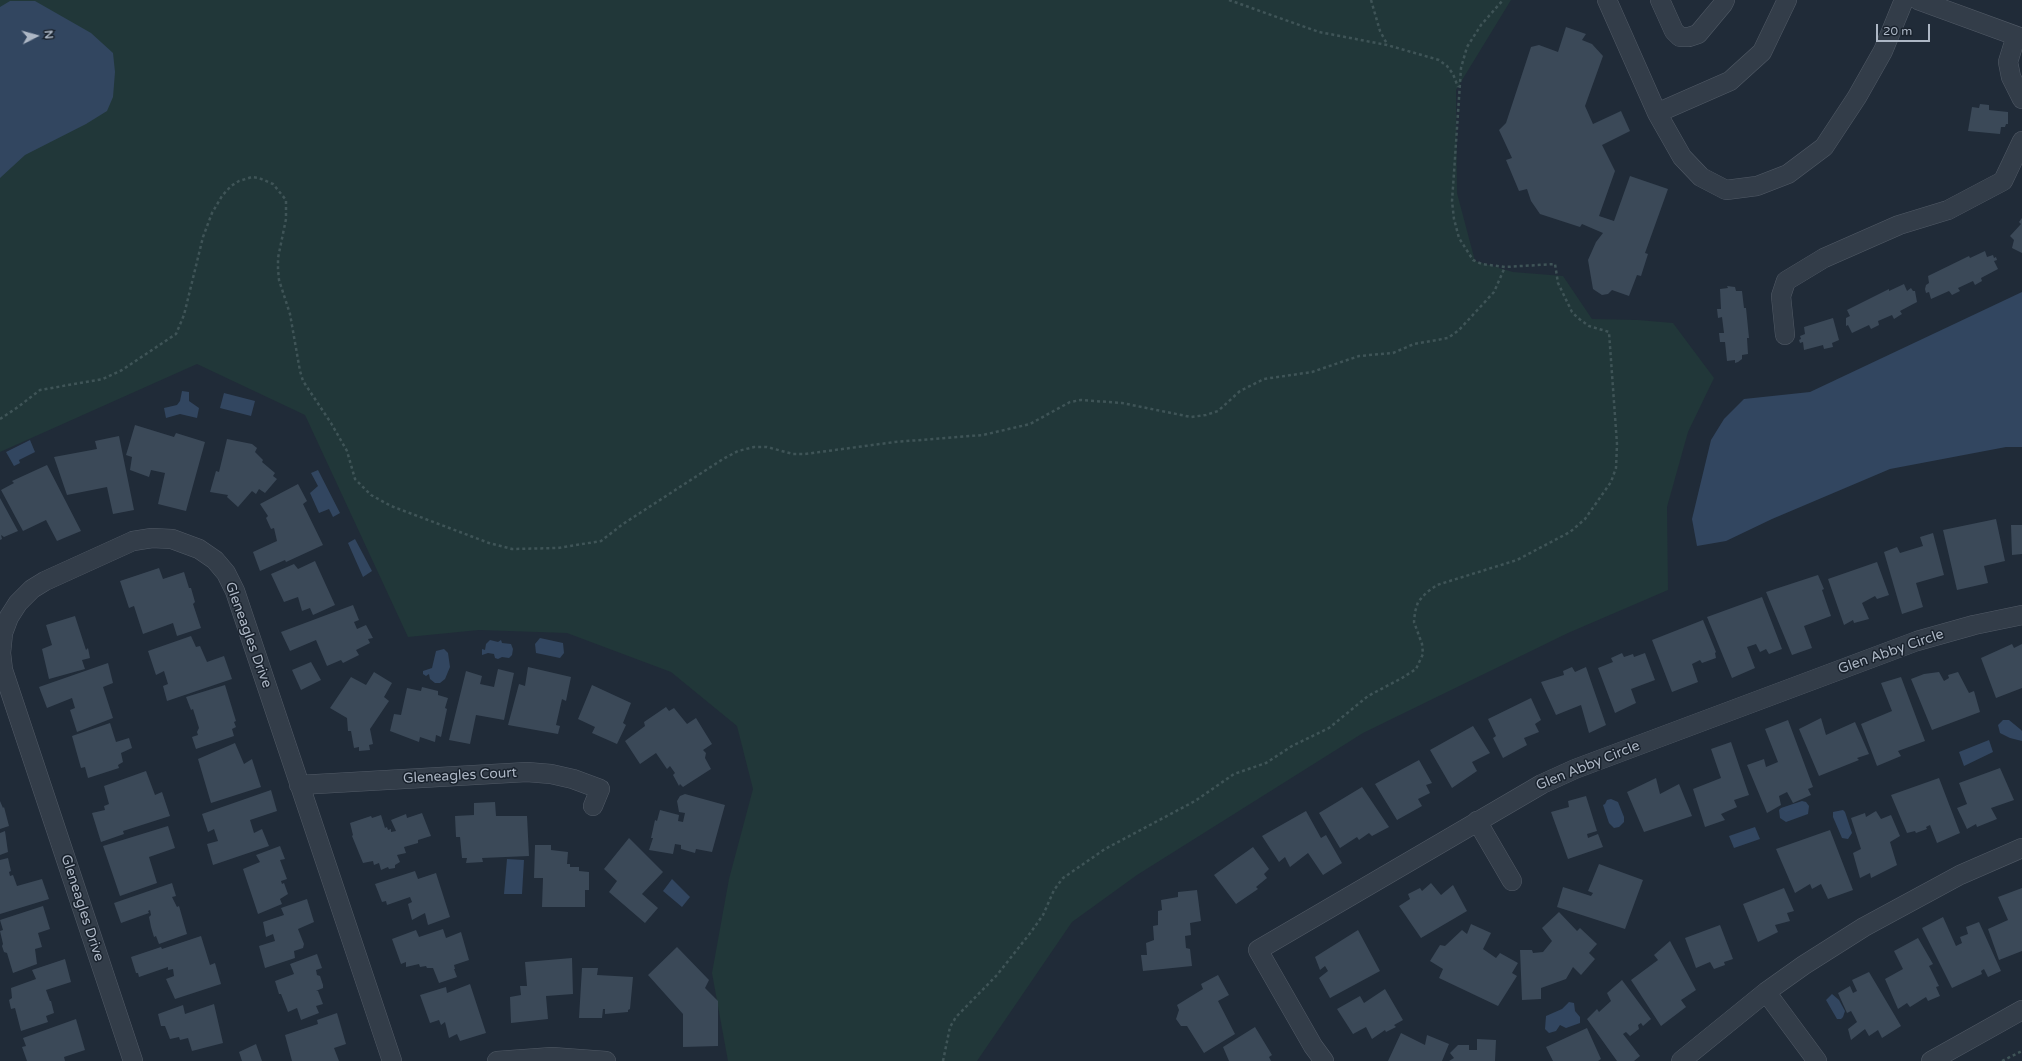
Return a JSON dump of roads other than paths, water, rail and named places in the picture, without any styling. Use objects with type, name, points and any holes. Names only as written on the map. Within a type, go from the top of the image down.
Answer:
[{"type":"street","points":[[1607,0],[1657,113],[1682,157],[1701,178],[1726,190],[1757,186],[1788,174],[1824,147],[1857,98],[1883,51],[1904,0]]},
{"type":"street","points":[[1660,0],[1674,31],[1680,37],[1689,37],[1698,34],[1725,0]]},
{"type":"street","points":[[1657,113],[1730,81],[1762,52],[1787,0]]},
{"type":"street","points":[[1927,2],[2019,37],[2008,62],[2011,77],[2022,99]]},
{"type":"street","points":[[1785,335],[1781,296],[1786,281],[1824,258],[1899,225],[1948,210],[2003,180],[2022,141]]},
{"type":"street","name":"Gleneagles Drive","points":[[133,1061],[3,670],[1,653],[3,634],[9,617],[18,603],[32,589],[44,581],[133,541],[152,538],[172,539],[199,548],[215,560],[226,573],[235,591],[392,1061]]},
{"type":"street","name":"Glen Abby Circle","points":[[1324,1061],[1313,1046],[1258,950],[1542,784],[1576,769],[1918,641],[1974,625],[2022,615]]},
{"type":"street","name":"Gleneagles Court","points":[[299,785],[527,772],[551,774],[573,779],[600,789],[593,806]]},
{"type":"street","points":[[1477,821],[1512,881]]},
{"type":"street","points":[[1681,1061],[1766,992],[1804,965],[1864,927],[1960,875],[2022,848]]},
{"type":"street","points":[[1766,992],[1817,1061]]},
{"type":"street","points":[[1931,1061],[2022,1010]]},
{"type":"street","points":[[497,1061],[552,1057],[606,1061]]},
{"type":"water","points":[[10,1],[35,1],[91,33],[113,53],[115,72],[113,97],[107,111],[86,124],[25,155],[0,178],[0,7]]},
{"type":"water","points":[[2022,292],[2022,447],[2006,447],[1890,469],[1772,519],[1726,541],[1697,546],[1692,519],[1711,440],[1724,419],[1744,399],[1810,392]]},
{"type":"water","points":[[182,391],[189,392],[189,401],[199,408],[197,418],[180,414],[166,418],[164,408],[177,405],[180,401]]},
{"type":"water","points":[[224,393],[255,401],[251,416],[220,408]]},
{"type":"water","points":[[30,440],[35,452],[19,460],[20,463],[14,466],[6,452]]},
{"type":"water","points":[[318,470],[340,513],[333,517],[329,509],[319,513],[310,493],[318,486],[311,473]]},
{"type":"water","points":[[355,539],[372,571],[363,577],[348,543]]},
{"type":"water","points":[[540,638],[563,643],[564,653],[560,658],[536,653],[535,644]]},
{"type":"water","points":[[490,640],[498,642],[501,640],[502,643],[511,644],[513,649],[512,655],[509,658],[502,657],[498,659],[495,658],[494,654],[488,653],[482,655],[482,649],[485,650],[486,644]]},
{"type":"water","points":[[444,649],[448,653],[450,667],[445,679],[440,683],[435,683],[430,679],[429,674],[426,676],[423,674],[423,671],[432,668],[436,651]]},
{"type":"water","points":[[2003,720],[2009,720],[2022,731],[2022,741],[2010,738],[2000,733],[1998,725]]},
{"type":"water","points":[[1989,740],[1993,752],[1964,766],[1959,752]]},
{"type":"water","points":[[1611,799],[1618,802],[1624,817],[1624,822],[1619,827],[1614,828],[1609,823],[1603,805],[1607,800]]},
{"type":"water","points":[[1802,801],[1806,802],[1809,806],[1808,814],[1786,822],[1780,818],[1779,810],[1781,808]]},
{"type":"water","points":[[1843,810],[1852,833],[1848,839],[1842,838],[1833,817],[1833,812]]},
{"type":"water","points":[[1755,827],[1760,839],[1734,848],[1729,836]]},
{"type":"water","points":[[507,859],[524,860],[522,894],[504,894]]},
{"type":"water","points":[[672,879],[690,897],[682,907],[663,891]]},
{"type":"water","points":[[1832,994],[1839,1000],[1845,1011],[1841,1019],[1837,1019],[1826,1000]]},
{"type":"water","points":[[1569,1002],[1574,1003],[1575,1011],[1580,1017],[1580,1023],[1566,1028],[1560,1025],[1556,1031],[1549,1033],[1545,1029],[1546,1016],[1562,1009]]}]
